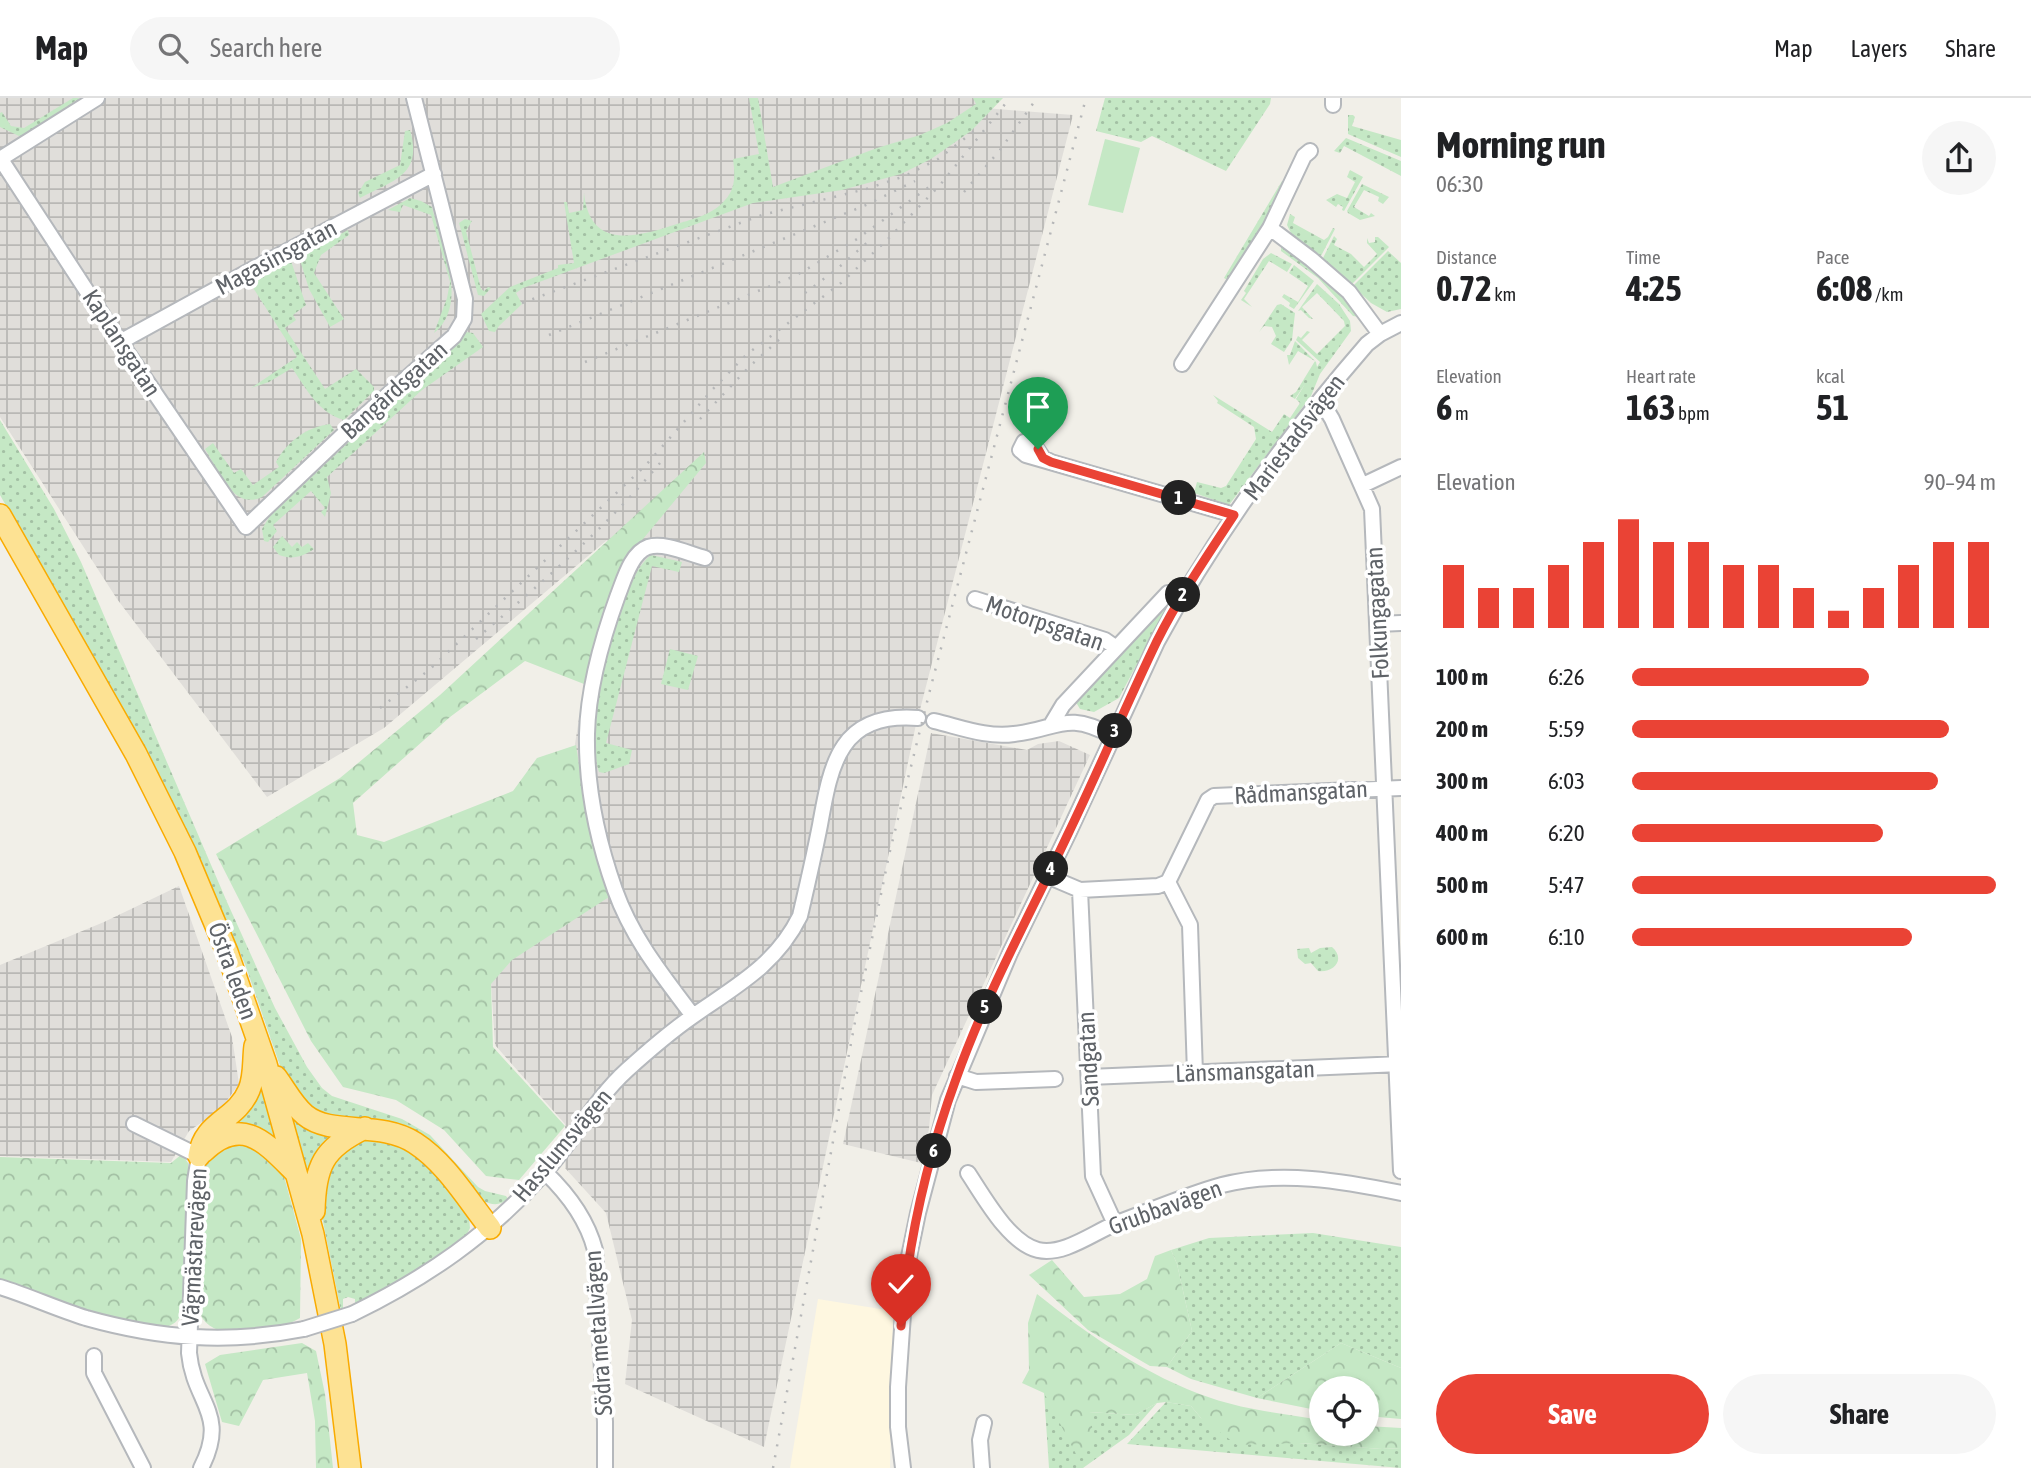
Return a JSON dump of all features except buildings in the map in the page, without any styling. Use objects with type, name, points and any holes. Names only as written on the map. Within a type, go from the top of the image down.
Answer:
[{"type":"highway","name":"Östra leden","points":[[0,515],[135,754],[185,852],[223,942],[266,1064],[313,1234],[335,1344],[350,1468]]},
{"type":"highway","points":[[199,1156],[201,1141],[237,1109],[248,1092],[254,1074],[256,1034]]},
{"type":"highway","points":[[266,1064],[292,1101],[318,1123],[384,1130],[398,1134],[424,1150],[435,1159],[490,1228]]},
{"type":"highway","points":[[313,1234],[315,1188],[324,1157],[344,1138],[365,1128]]},
{"type":"highway","points":[[199,1156],[218,1140],[229,1135],[250,1135],[258,1137],[272,1148],[297,1174]]},
{"type":"street","name":"Kaplansgatan","points":[[97,98],[0,158],[120,342],[246,527]]},
{"type":"street","name":"Bangårdsgatan","points":[[246,527],[345,433],[454,336],[464,318],[465,299],[414,98]]},
{"type":"street","points":[[1182,364],[1270,228],[1304,156],[1310,151]]},
{"type":"street","name":"Magasinsgatan","points":[[120,342],[433,174]]},
{"type":"street","points":[[1270,228],[1349,292],[1380,334]]},
{"type":"street","name":"Mariestadsvägen","points":[[903,1468],[898,1427],[898,1387],[906,1271],[918,1213],[957,1076],[1010,953],[1177,604],[1234,515],[1292,435],[1367,344],[1401,323]]},
{"type":"street","name":"Folkungagatan","points":[[1318,404],[1326,409],[1332,419],[1372,509],[1385,788],[1396,924],[1401,1171]]},
{"type":"street","points":[[1051,462],[1234,515]]},
{"type":"street","points":[[1363,485],[1401,467]]},
{"type":"street","points":[[693,1016],[636,936],[615,890],[595,815],[587,734],[593,677],[625,577],[636,556],[650,546],[705,558]]},
{"type":"street","points":[[1051,725],[1063,705],[1168,593]]},
{"type":"street","name":"Motorpsgatan","points":[[975,599],[1105,640],[1115,647]]},
{"type":"street","points":[[1378,624],[1401,623]]},
{"type":"street","name":"Hasslumsvägen","points":[[0,1287],[84,1317],[162,1335],[243,1338],[304,1329],[352,1314],[471,1249],[545,1172],[600,1097],[617,1079],[661,1040],[769,962],[789,938],[800,916],[831,768],[844,743],[863,727],[884,718],[918,718]]},
{"type":"street","points":[[934,721],[985,734],[1014,734],[1073,722],[1090,725],[1113,736]]},
{"type":"street","name":"Rådmansgatan","points":[[1168,882],[1211,797],[1401,788]]},
{"type":"street","points":[[1047,876],[1080,890],[1158,886],[1168,882],[1190,925],[1195,1073]]},
{"type":"street","name":"Sandgatan","points":[[1080,890],[1093,1176],[1115,1224]]},
{"type":"street","name":"Länsmansgatan","points":[[1089,1077],[1399,1064]]},
{"type":"street","points":[[957,1076],[976,1082],[1055,1079]]},
{"type":"street","points":[[134,1124],[199,1156]]},
{"type":"street","name":"Vägmästarevägen","points":[[199,1156],[195,1181],[190,1338],[192,1373],[211,1418],[214,1433],[210,1451],[201,1468]]},
{"type":"street","name":"Södra metallvägen","points":[[545,1172],[576,1208],[586,1224],[595,1250],[605,1468]]},
{"type":"street","name":"Grubbavägen","points":[[968,1173],[998,1218],[1020,1241],[1035,1250],[1048,1251],[1062,1249],[1115,1224],[1224,1185],[1271,1178],[1327,1180],[1401,1192]]},
{"type":"street","points":[[94,1356],[94,1373],[143,1468]]},
{"type":"street","points":[[982,1468],[980,1440],[984,1423]]},
{"type":"shaded area","points":[[0,98],[980,98],[985,108],[1073,115],[915,729],[764,1447],[625,1384],[632,1320],[606,1213],[565,1168],[565,1124],[495,1045],[491,983],[585,815],[575,744],[607,540],[384,728],[267,797],[117,599],[0,417]]},
{"type":"shaded area","points":[[931,733],[1027,750],[1038,744],[1059,741],[1090,755],[932,1095],[929,1129],[921,1163],[843,1144]]},
{"type":"shaded area","points":[[179,886],[232,1037],[239,1084],[220,1110],[189,1131],[171,1162],[0,1156],[0,965],[104,922]]},
{"type":"shaded area","points":[[818,1299],[893,1311],[890,1468],[790,1468]]},
{"type":"green space","points":[[73,98],[80,98],[23,135],[19,136],[0,127],[2,112],[11,126],[24,128]]},
{"type":"green space","points":[[749,98],[758,98],[773,187],[947,123],[976,104],[973,98],[1003,98],[971,131],[931,159],[901,174],[842,190],[753,203],[523,288],[516,293],[522,304],[495,332],[489,331],[481,314],[510,287],[558,268],[558,265],[574,263],[564,202],[567,202],[569,213],[583,210],[584,193],[588,212],[595,224],[606,232],[618,235],[662,229],[703,215],[720,205],[733,186],[733,159],[759,154]]},
{"type":"green space","points":[[1105,98],[1271,98],[1270,104],[1226,171],[1152,136],[1141,142],[1096,131]]},
{"type":"green space","points":[[1348,115],[1355,117],[1352,126],[1401,140],[1401,157],[1348,134]]},
{"type":"green space","points":[[410,130],[413,145],[409,167],[394,180],[360,198],[358,193],[365,182],[400,165],[405,131]]},
{"type":"green space","points":[[1346,138],[1401,161],[1401,176],[1344,146],[1340,153],[1334,151]]},
{"type":"green space","points":[[1105,139],[1140,148],[1123,213],[1088,205]]},
{"type":"green space","points":[[1350,170],[1363,177],[1344,211],[1343,207],[1338,204],[1336,207],[1326,200],[1337,194],[1347,198],[1355,182],[1347,177]]},
{"type":"green space","points":[[1282,181],[1284,185],[1269,217],[1229,281],[1224,278]]},
{"type":"green space","points":[[1362,184],[1389,197],[1383,204],[1378,201],[1379,197],[1364,190],[1354,207],[1369,216],[1371,213],[1375,216],[1360,220],[1347,211]]},
{"type":"green space","points":[[410,198],[432,207],[450,273],[452,290],[450,306],[445,321],[434,333],[450,282],[431,215],[403,205],[400,212],[388,210]]},
{"type":"green space","points":[[1290,214],[1295,217],[1293,223],[1324,240],[1333,228],[1335,229],[1321,256],[1292,235],[1287,225]]},
{"type":"green space","points":[[465,219],[472,221],[466,231],[481,289],[484,291],[488,287],[491,288],[484,296],[478,295],[459,223]]},
{"type":"green space","points":[[348,230],[349,235],[321,255],[314,273],[344,319],[330,327],[309,289],[300,260],[301,256]]},
{"type":"green space","points":[[1334,236],[1337,239],[1334,245],[1351,254],[1364,267],[1377,254],[1367,243],[1367,238],[1369,243],[1375,242],[1375,237],[1378,237],[1389,247],[1352,284],[1323,258]]},
{"type":"green space","points":[[1281,245],[1340,290],[1360,317],[1353,316],[1318,278],[1281,251]]},
{"type":"green space","points":[[1388,251],[1401,263],[1401,309],[1387,312],[1371,303],[1353,286]]},
{"type":"green space","points":[[1271,253],[1292,264],[1287,272],[1269,261],[1244,299],[1252,307],[1241,300],[1246,293],[1244,291],[1263,259]]},
{"type":"green space","points":[[291,261],[306,305],[293,315],[296,320],[285,328],[325,389],[356,369],[374,387],[374,391],[344,420],[320,406],[292,368],[269,382],[251,388],[297,357],[250,283]]},
{"type":"green space","points":[[1294,265],[1314,281],[1294,309],[1282,297],[1284,294],[1298,302],[1308,286],[1289,273]]},
{"type":"green space","points":[[1317,284],[1339,304],[1350,321],[1351,331],[1320,374],[1311,396],[1229,505],[1194,493],[1197,482],[1221,488],[1226,486],[1256,439],[1254,427],[1217,403],[1213,395],[1272,432],[1284,414],[1290,418],[1300,403],[1296,399],[1305,384],[1295,399],[1290,396],[1296,392],[1315,361],[1317,367],[1320,362],[1296,340],[1298,336],[1301,338],[1307,331],[1310,332],[1302,340],[1317,354],[1345,326],[1344,321],[1317,293],[1302,307],[1313,319],[1301,310],[1298,311]]},
{"type":"green space","points":[[1281,304],[1295,313],[1292,340],[1284,352],[1271,344],[1276,336],[1272,327],[1264,326],[1259,332],[1277,305]]},
{"type":"green space","points":[[466,332],[473,333],[483,347],[422,390],[327,477],[331,493],[325,517],[321,512],[325,508],[311,491],[273,525],[277,531],[268,542],[264,541],[262,529],[270,516]]},
{"type":"green space","points":[[1295,341],[1315,361],[1298,351],[1289,365],[1287,355],[1290,355]]},
{"type":"green space","points":[[0,420],[54,509],[81,562],[227,902],[275,1008],[307,1067],[322,1088],[332,1096],[402,1119],[430,1135],[478,1187],[506,1196],[508,1199],[502,1203],[482,1201],[410,1129],[386,1121],[318,1116],[286,1083],[245,964],[166,788],[0,495]]},
{"type":"green space","points":[[330,424],[334,430],[262,497],[252,500],[235,494],[221,477],[205,449],[213,443],[234,473],[241,469],[253,485],[279,467],[276,462],[280,455],[298,437],[313,428]]},
{"type":"green space","points":[[704,452],[706,463],[619,568],[603,611],[584,684],[525,661],[450,717],[353,803],[357,835],[384,842],[513,791],[537,758],[576,745],[587,818],[609,897],[512,960],[491,984],[493,1047],[565,1126],[519,1180],[486,1176],[444,1130],[396,1100],[343,1087],[311,1041],[216,854],[340,778],[440,695]]},
{"type":"green space","points":[[282,536],[292,547],[297,542],[302,547],[308,543],[314,549],[297,557],[279,555],[273,547]]},
{"type":"green space","points":[[651,555],[682,562],[679,572],[652,566],[606,743],[632,750],[629,764],[604,773],[599,772],[595,752],[596,725],[606,658],[626,594],[638,570]]},
{"type":"green space","points":[[1172,598],[1119,698],[1094,712],[1080,709],[1074,699]]},
{"type":"green space","points":[[670,649],[698,656],[688,690],[661,684]]},
{"type":"green space","points":[[1332,947],[1338,960],[1329,970],[1318,971],[1311,963],[1305,964],[1298,958],[1297,949],[1309,948],[1311,953],[1320,948]]},
{"type":"green space","points":[[258,1074],[280,1142],[207,1138]]},
{"type":"green space","points":[[288,1104],[344,1131],[309,1187]]},
{"type":"green space","points":[[369,1135],[406,1145],[448,1186],[469,1218],[470,1228],[465,1238],[430,1263],[365,1302],[355,1305],[355,1299],[343,1299],[341,1311],[319,1202],[332,1155]]},
{"type":"green space","points":[[242,1139],[277,1162],[285,1180],[301,1239],[300,1318],[278,1327],[250,1333],[222,1331],[211,1327],[203,1319],[199,1303],[204,1170],[215,1153]]},
{"type":"green space","points":[[182,1154],[188,1163],[189,1172],[184,1305],[175,1322],[169,1326],[156,1327],[136,1325],[60,1303],[0,1281],[0,1157],[171,1163]]},
{"type":"green space","points":[[1313,1233],[1401,1247],[1401,1368],[1341,1343],[1257,1398],[1191,1379],[1167,1367],[1192,1331],[1177,1264],[1171,1250],[1209,1238]]},
{"type":"green space","points":[[1171,1250],[1177,1264],[1192,1331],[1167,1367],[1150,1366],[1088,1330],[1029,1275],[1052,1260],[1084,1297],[1120,1294],[1147,1279],[1155,1256]]},
{"type":"green space","points":[[1037,1294],[1120,1354],[1187,1389],[1238,1406],[1309,1418],[1309,1444],[1237,1445],[1201,1418],[1191,1406],[1166,1402],[1157,1403],[1135,1415],[1089,1412],[1095,1441],[1076,1454],[1044,1393],[1022,1383],[1029,1370],[1028,1323]]},
{"type":"green space","points":[[302,1343],[316,1351],[325,1394],[333,1468],[316,1468],[315,1421],[307,1373],[263,1380],[239,1426],[222,1422],[205,1364],[220,1355]]},
{"type":"green space","points":[[1341,1343],[1401,1368],[1401,1419],[1379,1417],[1379,1376],[1309,1376],[1309,1409],[1257,1398]]},
{"type":"green space","points":[[1044,1392],[1077,1453],[1089,1412],[1135,1415],[1157,1403],[1129,1435],[1083,1468],[1049,1468]]},
{"type":"green space","points":[[1166,1402],[1191,1406],[1201,1418],[1309,1444],[1309,1446],[1401,1448],[1401,1468],[1127,1444]]},
{"type":"green space","points":[[1379,1427],[1401,1428],[1401,1448],[1340,1446],[1379,1446]]},
{"type":"railway","points":[[380,708],[429,670],[646,465],[746,355],[841,283],[887,240],[940,185],[1010,98]]},
{"type":"railway","points":[[964,192],[1000,150],[1037,98]]},
{"type":"railway","points":[[773,1468],[854,1027],[889,855],[1086,98]]},
{"type":"railway","points":[[522,303],[762,215],[866,189],[905,176],[938,159],[977,129]]},
{"type":"railway","points":[[549,335],[866,205],[915,181]]},
{"type":"railway","points":[[585,362],[797,275],[857,239],[929,187]]},
{"type":"railway","points":[[805,293],[870,240]]},
{"type":"railway","points":[[700,419],[749,367],[782,337]]},
{"type":"railway","points":[[476,639],[595,533],[660,463]]},
{"type":"route","points":[[901,1326],[906,1271],[918,1213],[948,1100],[976,1028],[1157,642],[1185,591],[1234,515],[1051,462],[1043,458],[1038,449]]}]
